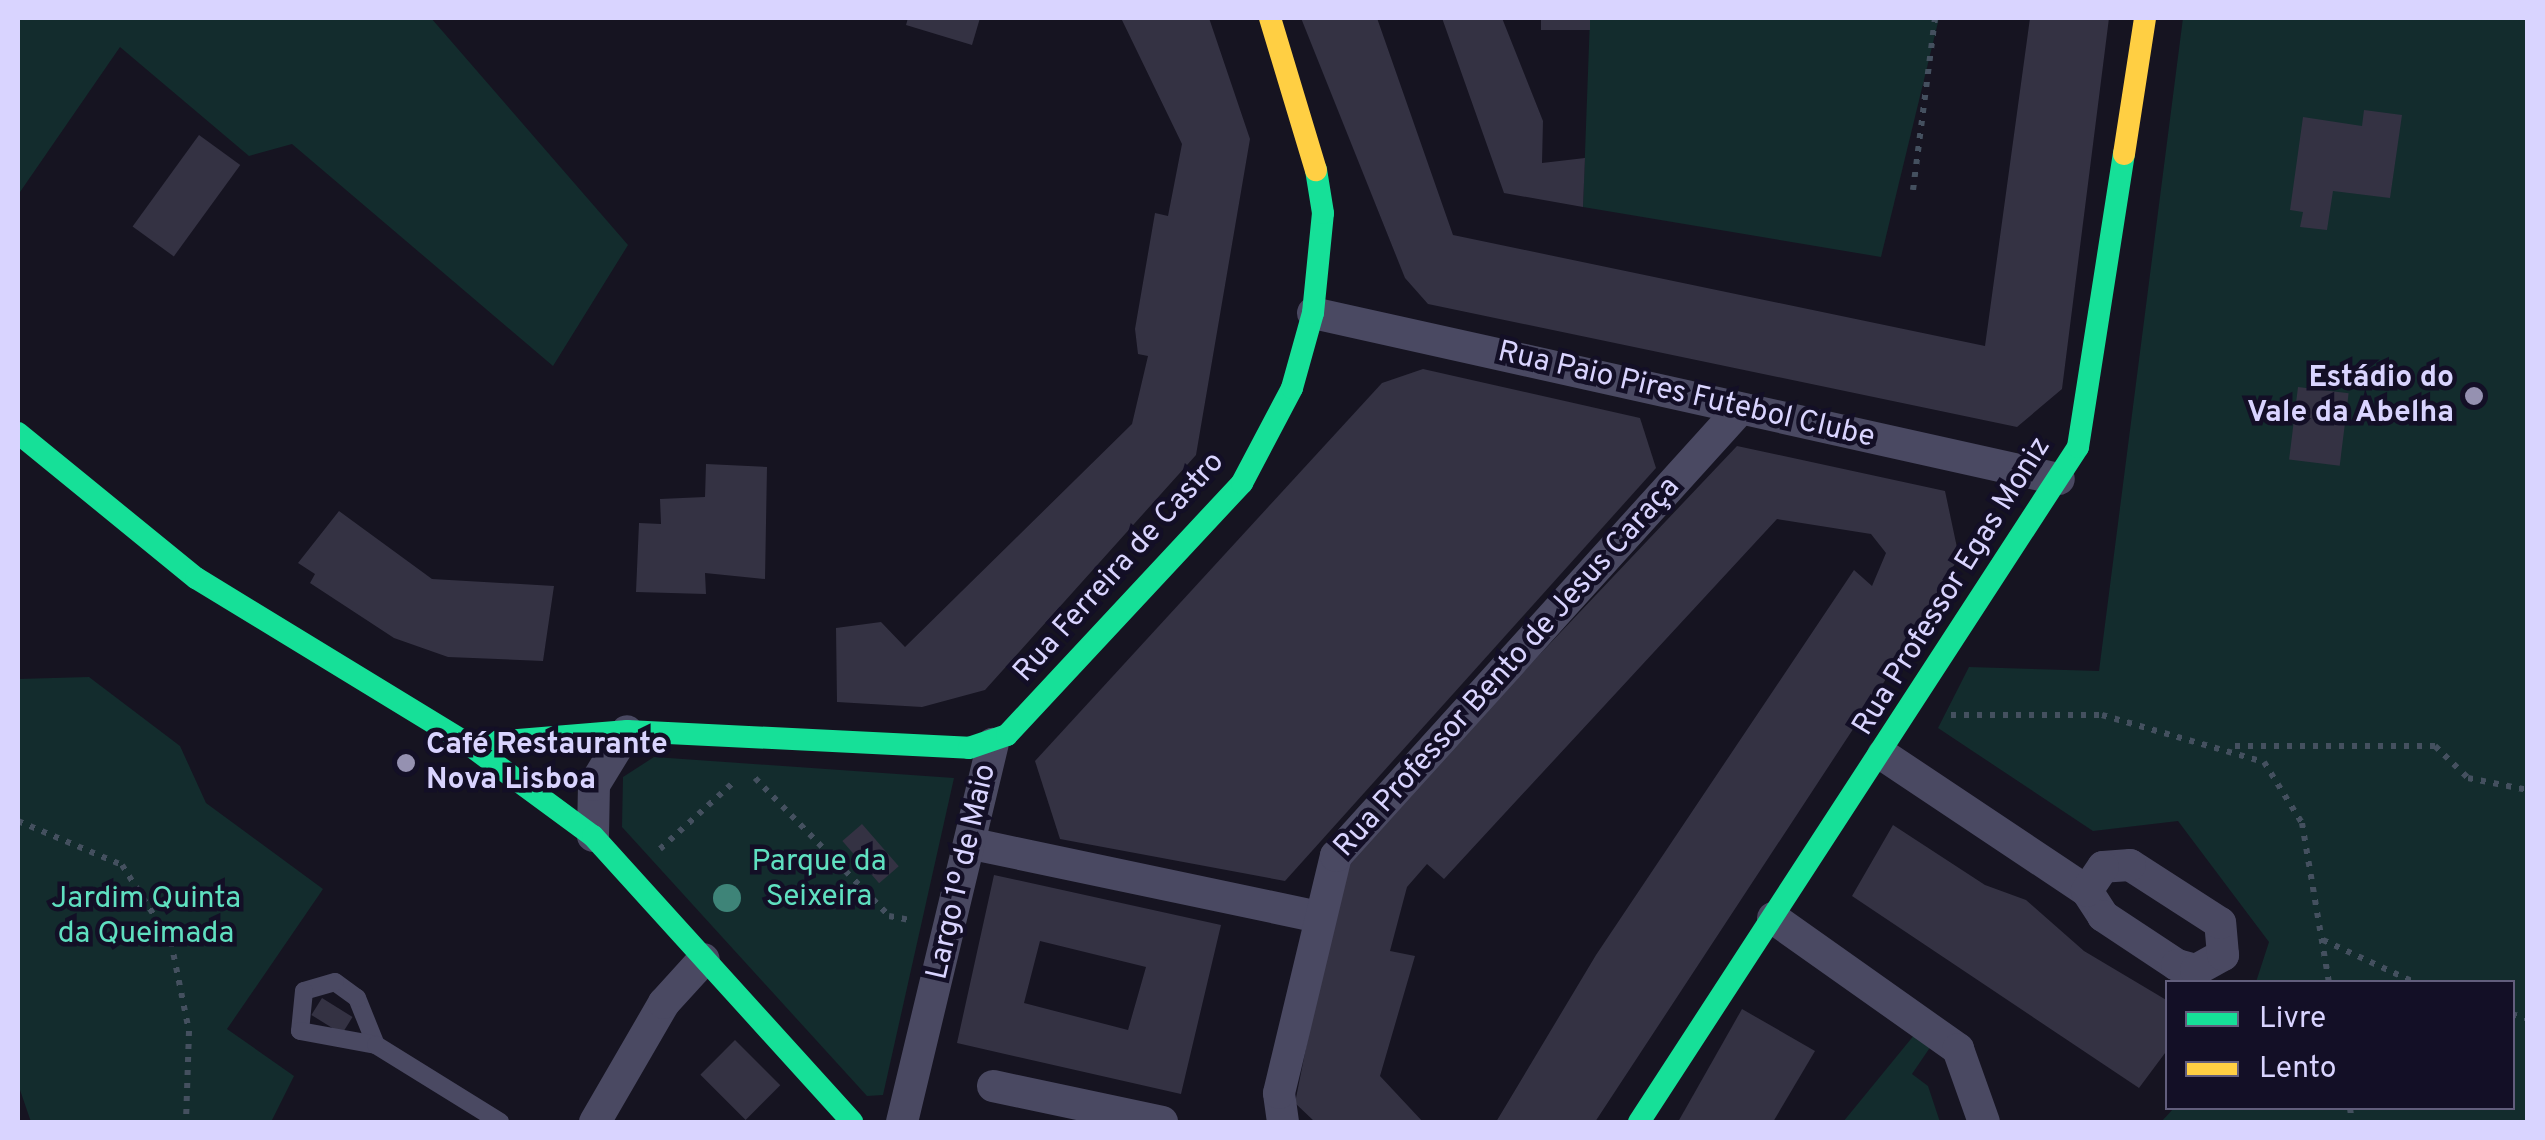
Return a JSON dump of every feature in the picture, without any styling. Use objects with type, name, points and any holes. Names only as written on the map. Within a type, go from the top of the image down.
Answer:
[{"type":"street","name":"Rua Ferreira de Castro","points":[[993,744],[1242,483],[1274,435],[1313,313],[1318,160],[1270,18]]},
{"type":"street","name":"Rua Professor Egas Moniz","points":[[1639,1122],[2059,479],[2090,405],[2145,18]]},
{"type":"street","name":"Rua Paio Pires Futebol Clube","points":[[1313,313],[2059,479]]},
{"type":"street","name":"Rua Professor Bento de Jesus Caraça","points":[[1283,1122],[1279,1093],[1318,917],[1351,836],[1740,409]]},
{"type":"street","points":[[18,433],[196,578],[468,744],[593,836],[852,1122]]},
{"type":"street","name":"Largo 1º de Maio","points":[[468,744],[627,731],[752,743],[993,744],[973,844],[902,1122]]},
{"type":"street","points":[[593,836],[594,784],[627,731]]},
{"type":"street","points":[[1882,755],[2087,892]]},
{"type":"street","points":[[973,844],[1318,917]]},
{"type":"street","points":[[1772,918],[1958,1049],[1984,1122]]},
{"type":"street","points":[[594,1122],[664,1003],[704,959]]},
{"type":"street","points":[[994,1086],[1162,1122]]},
{"type":"lane","points":[[376,1045],[357,998],[335,982],[304,990],[300,1031],[376,1045],[500,1122]]},
{"type":"path","points":[[1913,190],[1936,18]]},
{"type":"path","points":[[1992,716],[2102,715],[2228,746],[2264,762],[2302,823],[2329,980]]},
{"type":"path","points":[[2228,746],[2435,746],[2468,778],[2528,790]]},
{"type":"path","points":[[630,876],[748,770],[890,916],[952,929]]},
{"type":"path","points":[[18,822],[122,865],[171,942],[189,1030],[186,1122]]},
{"type":"path","points":[[2322,940],[2410,980]]},
{"type":"green space","points":[[18,18],[431,18],[628,245],[553,366],[292,144],[249,156],[120,47],[20,192]]},
{"type":"green space","points":[[1590,18],[1939,18],[1881,257],[1583,207]]},
{"type":"green space","points":[[2183,18],[2527,18],[2527,1122],[2161,1122],[2172,1110],[2515,1110],[2515,980],[2257,980],[2269,942],[2178,821],[2093,831],[1938,728],[1969,667],[2099,671]]},
{"type":"green space","name":"Jardim Quinta da Queimada","points":[[89,677],[180,746],[206,803],[323,889],[227,1029],[294,1076],[271,1122],[31,1122],[18,1084],[18,679]]},
{"type":"green space","name":"Parque da Seixeira","points":[[654,757],[954,778],[883,1095],[867,1096],[622,827],[623,777]]},
{"type":"green space","points":[[1915,1034],[1931,1046],[1912,1074],[1928,1086],[1940,1122],[1843,1122]]},
{"type":"building","points":[[908,18],[980,18],[972,45],[906,25]]},
{"type":"building","points":[[1121,18],[1209,18],[1250,139],[1196,455],[985,690],[922,707],[837,702],[836,628],[881,622],[905,647],[1132,424],[1148,356],[1138,354],[1135,329],[1155,213],[1168,216],[1182,144]]},
{"type":"building","points":[[1301,18],[1377,18],[1453,235],[1985,346],[2030,18],[2109,18],[2062,389],[2017,427],[1428,304],[1405,278]]},
{"type":"building","points":[[1442,18],[1502,18],[1543,121],[1542,163],[1585,158],[1583,207],[1504,193]]},
{"type":"building","points":[[1541,18],[1590,18],[1590,30],[1541,30]]},
{"type":"building","points":[[2364,110],[2402,115],[2390,198],[2333,191],[2327,230],[2300,227],[2303,212],[2290,210],[2303,117],[2362,126]]},
{"type":"building","points":[[199,135],[240,165],[174,256],[133,226]]},
{"type":"building","points":[[1423,369],[1640,418],[1656,468],[1285,881],[1060,839],[1035,761],[1382,383]]},
{"type":"building","points":[[2298,387],[2349,393],[2340,466],[2289,459]]},
{"type":"building","points":[[1737,446],[1945,491],[1959,557],[1884,682],[1595,1122],[1496,1122],[1596,955],[1854,570],[1872,586],[1886,553],[1871,534],[1777,519],[1444,879],[1427,864],[1407,887],[1390,951],[1415,956],[1380,1076],[1423,1122],[1315,1122],[1295,1103],[1343,862]]},
{"type":"building","points":[[706,464],[767,467],[765,579],[705,573],[706,594],[636,592],[639,523],[661,524],[660,499],[705,497]]},
{"type":"building","points":[[339,511],[432,579],[554,586],[543,661],[448,657],[394,638],[310,583],[315,574],[298,563]]},
{"type":"building","points":[[862,824],[899,866],[879,883],[842,841]]},
{"type":"building","points":[[1893,825],[1985,885],[2026,900],[2084,951],[2165,999],[2165,1053],[2139,1088],[1852,896]]},
{"type":"building","points":[[994,875],[1221,925],[1181,1094],[957,1043]],"holes":[[[1040,941],[1146,967],[1128,1030],[1024,1003]]]},
{"type":"building","points":[[322,998],[353,1017],[342,1034],[311,1015]]},
{"type":"building","points":[[1742,1009],[1815,1051],[1773,1122],[1678,1122]]},
{"type":"building","points":[[735,1040],[780,1085],[746,1120],[700,1075]]},
{"type":"traffic: fast","points":[[1639,1122],[2078,447],[2124,154]]},
{"type":"traffic: fast","points":[[468,744],[627,731],[969,748],[1007,735],[1242,483],[1292,388],[1313,313],[1323,213],[1316,170]]},
{"type":"traffic: fast","points":[[18,433],[196,578],[468,744],[593,836],[852,1122]]},
{"type":"traffic: slow","points":[[1270,18],[1316,170]]},
{"type":"traffic: slow","points":[[2124,154],[2145,18]]},
{"type":"place","name":"Estádio do Vale da Abelha","points":[[2474,396]]},
{"type":"place","name":"Café Restaurante Nova Lisboa","points":[[406,763]]}]
